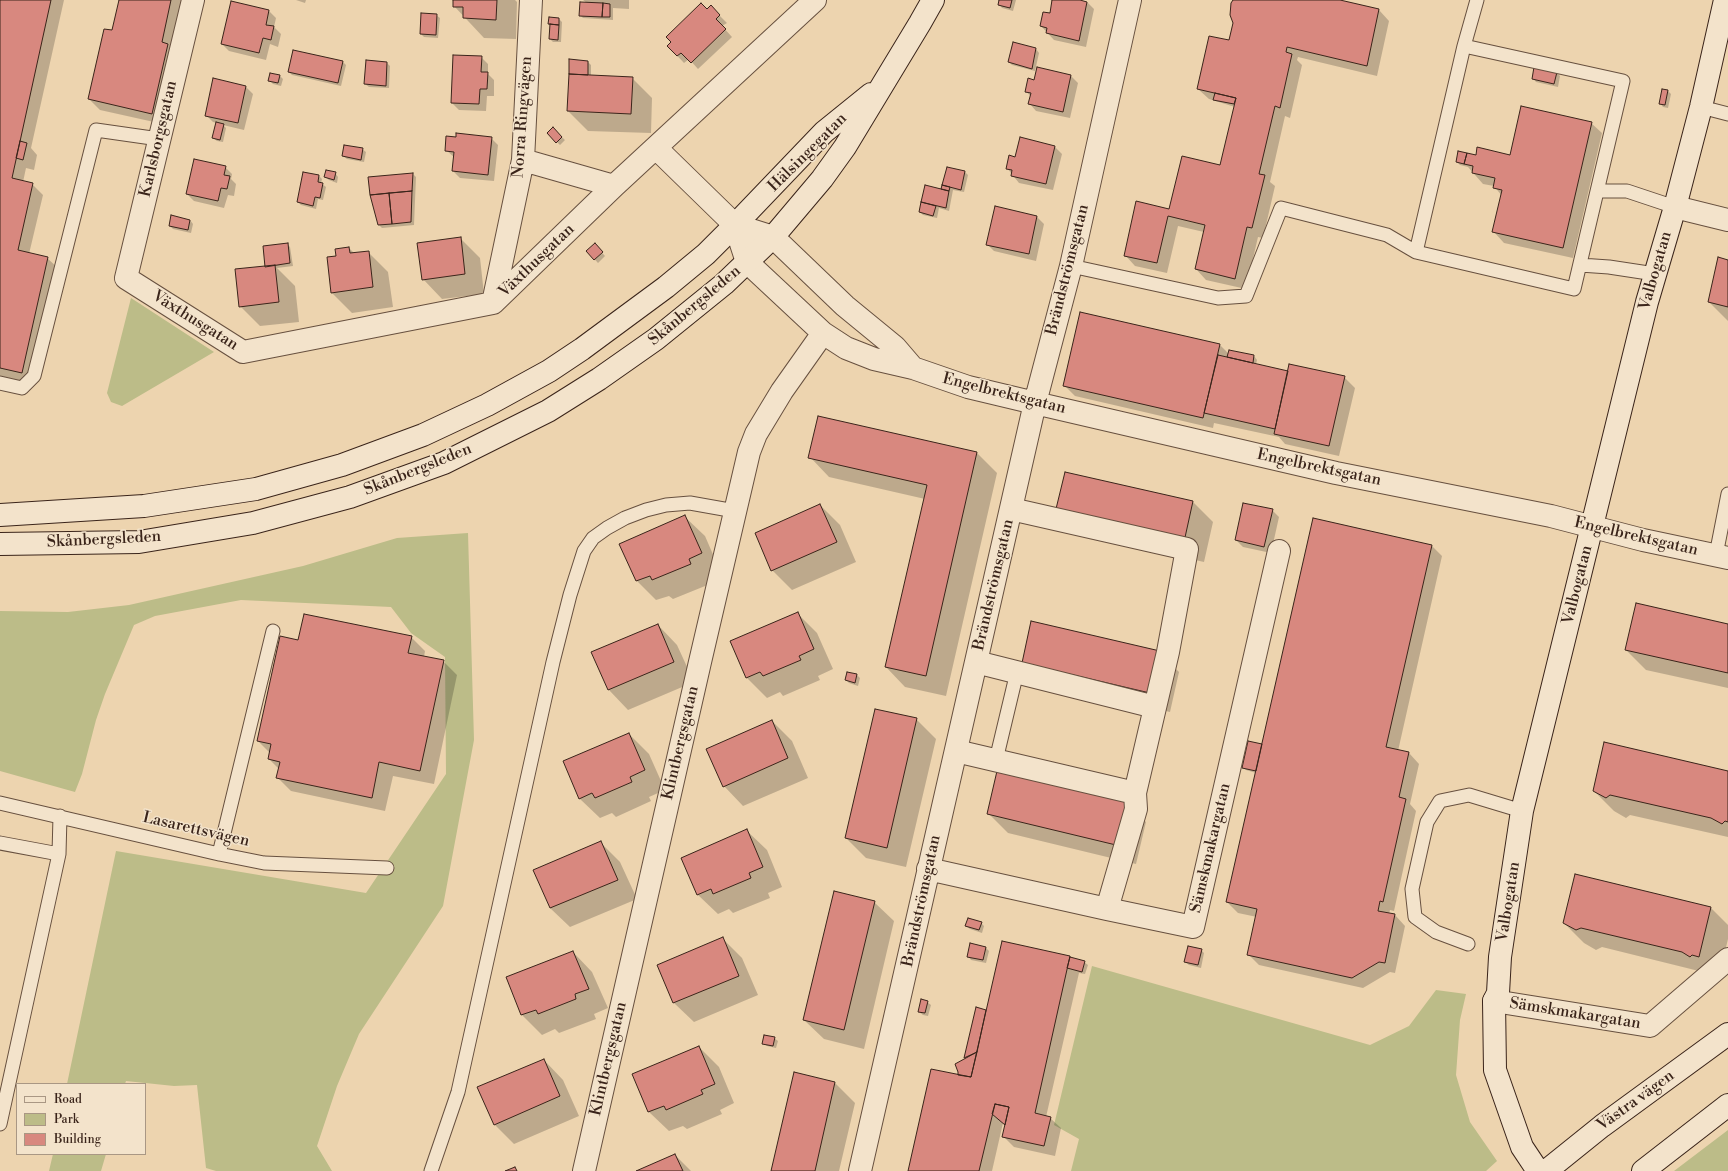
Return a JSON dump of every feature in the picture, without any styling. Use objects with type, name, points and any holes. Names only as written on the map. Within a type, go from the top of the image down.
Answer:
[{"type":"street","name":"Karlsborgsgatan","points":[[126,278],[193,0]]},
{"type":"street","name":"Norra Ringvägen","points":[[493,303],[523,160],[531,0]]},
{"type":"street","name":"Växthusgatan","points":[[126,278],[243,352],[493,303],[614,186],[815,0]]},
{"type":"street","name":"Hälsingegatan","points":[[773,237],[822,179],[845,148],[933,0]]},
{"type":"street","name":"Brändströmsgatan","points":[[860,1171],[1035,403],[1070,266],[1130,0]]},
{"type":"street","name":"Valbogatan","points":[[1538,1171],[1522,1147],[1495,1070],[1494,1001],[1498,993],[1500,956],[1522,812],[1647,302],[1675,207],[1701,107],[1725,0]]},
{"type":"street","name":"Hälsingegatan","points":[[736,225],[824,132],[883,84]]},
{"type":"street","points":[[656,148],[736,225],[747,262]]},
{"type":"street","points":[[523,160],[614,186]]},
{"type":"street","points":[[1675,207],[1728,220]]},
{"type":"street","name":"Engelbrektsgatan","points":[[736,225],[773,237],[845,306],[894,347],[913,368]]},
{"type":"street","name":"Skånbergsleden","points":[[0,516],[144,506],[256,489],[342,466],[423,435],[487,405],[549,371],[582,349],[666,287],[706,254],[736,225]]},
{"type":"street","name":"Skånbergsleden","points":[[0,544],[139,542],[253,523],[350,497],[444,462],[548,411],[599,379],[693,311],[773,237]]},
{"type":"street","name":"Engelbrektsgatan","points":[[747,262],[823,333],[846,348],[874,359],[913,368],[968,387],[1035,403],[1336,473],[1551,516],[1643,540],[1722,557]]},
{"type":"street","name":"Klintbergsgatan","points":[[584,1171],[749,452],[756,434],[782,391],[823,333]]},
{"type":"street","points":[[1011,509],[1187,549],[1168,652],[1135,793],[1136,809],[1107,909]]},
{"type":"street","name":"Sämskmakargatan","points":[[928,869],[1193,927],[1279,551]]},
{"type":"street","points":[[976,662],[1155,707]]},
{"type":"street","points":[[956,751],[1135,793]]},
{"type":"street","name":"Sämskmakargatan","points":[[1494,1001],[1650,1026],[1728,959]]},
{"type":"street","name":"Västra vägen","points":[[1546,1171],[1602,1126],[1728,1034]]},
{"type":"street","points":[[1643,1171],[1728,1105]]},
{"type":"lane","points":[[1416,252],[1464,46],[1477,0]]},
{"type":"lane","points":[[1070,266],[1218,298],[1246,296],[1282,208],[1387,235],[1416,252],[1574,289],[1624,81],[1464,46]]},
{"type":"lane","points":[[1701,107],[1728,114]]},
{"type":"lane","points":[[0,384],[22,388],[34,376],[96,130],[160,139]]},
{"type":"lane","points":[[1598,191],[1627,191],[1675,207]]},
{"type":"lane","points":[[1580,266],[1609,267],[1655,274]]},
{"type":"lane","points":[[1722,557],[1728,494]]},
{"type":"lane","points":[[431,1171],[458,1092],[553,662],[570,595],[584,551],[593,538],[607,528],[625,518],[646,510],[666,505],[690,503],[735,511]]},
{"type":"lane","points":[[219,854],[273,631]]},
{"type":"lane","points":[[996,760],[1017,672]]},
{"type":"lane","points":[[1468,944],[1436,932],[1415,917],[1412,888],[1427,822],[1440,801],[1469,796],[1522,812]]},
{"type":"lane","name":"Lasarettsvägen","points":[[0,803],[219,854],[264,862],[386,868]]},
{"type":"lane","points":[[0,1124],[59,854],[60,816]]},
{"type":"lane","points":[[0,843],[59,854]]},
{"type":"green space","points":[[131,298],[214,352],[122,406],[111,402],[107,393]]},
{"type":"green space","points":[[468,533],[474,740],[443,906],[359,1034],[337,1086],[317,1146],[332,1171],[216,1171],[206,1168],[197,1085],[174,1086],[126,1081],[125,1083],[67,1083],[116,851],[366,893],[446,774],[445,657],[411,633],[391,607],[241,600],[155,616],[134,625],[105,694],[96,720],[82,774],[75,792],[0,771],[0,611],[68,612],[129,605],[303,566],[397,538]]},
{"type":"green space","points":[[1092,966],[1370,1045],[1409,1026],[1436,990],[1466,994],[1460,1020],[1456,1075],[1470,1122],[1497,1161],[1486,1171],[1071,1171],[1079,1139],[1054,1125]]},
{"type":"green space","points":[[1728,1130],[1728,1171],[1674,1171]]},
{"type":"green space","points":[[53,1155],[106,1155],[101,1171],[49,1171]]},
{"type":"building","points":[[0,0],[51,0],[12,178],[33,183],[18,250],[48,257],[22,373],[0,368]]},
{"type":"building","points":[[119,0],[171,0],[162,42],[168,44],[152,114],[88,99],[104,29],[112,30]]},
{"type":"building","points":[[453,0],[497,0],[496,20],[463,18],[463,7],[453,7]]},
{"type":"building","points":[[999,0],[1012,0],[1010,8],[998,5]]},
{"type":"building","points":[[1052,0],[1080,0],[1087,2],[1079,41],[1046,33],[1047,28],[1040,26],[1043,12],[1050,13]]},
{"type":"building","points":[[1233,0],[1340,0],[1379,9],[1367,66],[1287,47],[1286,52],[1292,54],[1280,108],[1275,106],[1259,174],[1265,175],[1252,228],[1247,227],[1235,279],[1195,269],[1205,225],[1168,216],[1157,263],[1124,256],[1136,201],[1169,209],[1182,156],[1220,165],[1236,98],[1197,89],[1209,36],[1229,40],[1233,23],[1230,15],[1231,3]]},
{"type":"building","points":[[231,1],[269,10],[266,25],[274,26],[271,40],[263,38],[259,53],[221,44]]},
{"type":"building","points":[[580,2],[603,3],[602,17],[579,16]]},
{"type":"building","points":[[603,3],[610,4],[610,17],[602,17]]},
{"type":"building","points":[[701,3],[707,9],[711,5],[720,15],[716,19],[726,29],[691,63],[681,53],[677,56],[667,46],[671,42],[666,37]]},
{"type":"building","points":[[421,13],[437,14],[436,35],[420,34]]},
{"type":"building","points":[[549,17],[559,18],[559,25],[548,24]]},
{"type":"building","points":[[550,24],[559,25],[558,40],[549,39]]},
{"type":"building","points":[[1013,42],[1036,48],[1032,69],[1008,62]]},
{"type":"building","points":[[293,50],[343,61],[338,83],[288,72]]},
{"type":"building","points":[[453,55],[482,56],[481,72],[488,72],[487,89],[480,89],[479,104],[451,103]]},
{"type":"building","points":[[569,59],[588,61],[588,75],[569,74]]},
{"type":"building","points":[[366,60],[387,62],[386,86],[364,84]]},
{"type":"building","points":[[1037,67],[1071,75],[1063,112],[1028,104],[1031,93],[1025,92],[1028,78],[1034,80]]},
{"type":"building","points":[[1534,67],[1557,72],[1554,84],[1532,79]]},
{"type":"building","points":[[270,73],[280,75],[278,83],[268,81]]},
{"type":"building","points":[[569,74],[633,77],[631,114],[567,111]]},
{"type":"building","points":[[213,78],[246,86],[238,123],[205,116]]},
{"type":"building","points":[[1662,89],[1668,90],[1665,105],[1659,104]]},
{"type":"building","points":[[1215,93],[1236,98],[1234,104],[1213,100]]},
{"type":"building","points":[[1521,106],[1592,122],[1563,248],[1492,232],[1502,190],[1493,188],[1495,178],[1472,173],[1473,166],[1464,164],[1467,153],[1476,155],[1477,147],[1510,155]]},
{"type":"building","points":[[216,122],[224,124],[220,140],[212,138]]},
{"type":"building","points":[[553,127],[562,137],[556,143],[547,133]]},
{"type":"building","points":[[456,133],[492,137],[488,175],[452,171],[454,152],[445,151],[446,136],[456,137]]},
{"type":"building","points":[[1020,137],[1055,146],[1046,184],[1011,176],[1012,170],[1006,169],[1009,155],[1015,157]]},
{"type":"building","points":[[20,141],[27,143],[23,160],[16,158]]},
{"type":"building","points":[[344,145],[363,148],[361,160],[342,156]]},
{"type":"building","points":[[1458,151],[1467,153],[1464,164],[1456,162]]},
{"type":"building","points":[[194,159],[226,166],[224,175],[230,176],[227,189],[221,188],[218,201],[186,194]]},
{"type":"building","points":[[947,167],[965,171],[961,190],[942,185]]},
{"type":"building","points":[[326,170],[336,172],[334,180],[324,177]]},
{"type":"building","points":[[303,172],[319,175],[318,182],[323,183],[320,198],[315,197],[313,206],[297,202]]},
{"type":"building","points":[[413,173],[412,191],[370,195],[368,177]]},
{"type":"building","points":[[925,185],[949,191],[946,208],[921,202]]},
{"type":"building","points":[[942,185],[950,187],[949,191],[941,189]]},
{"type":"building","points":[[412,191],[411,222],[392,224],[389,193]]},
{"type":"building","points":[[389,193],[392,224],[378,225],[370,195]]},
{"type":"building","points":[[921,202],[936,206],[933,216],[919,212]]},
{"type":"building","points":[[995,206],[1037,216],[1029,254],[986,245]]},
{"type":"building","points":[[171,215],[190,220],[188,230],[169,226]]},
{"type":"building","points":[[461,237],[465,274],[422,280],[417,243]]},
{"type":"building","points":[[288,243],[290,263],[265,267],[263,246]]},
{"type":"building","points":[[595,243],[603,252],[594,260],[586,251]]},
{"type":"building","points":[[349,247],[350,253],[369,251],[373,287],[331,293],[327,257],[336,256],[335,249]]},
{"type":"building","points":[[1718,257],[1728,260],[1728,307],[1708,302]]},
{"type":"building","points":[[275,265],[279,302],[239,307],[235,269]]},
{"type":"building","points":[[1080,312],[1220,344],[1203,418],[1063,386]]},
{"type":"building","points":[[1229,350],[1254,355],[1253,363],[1227,357]]},
{"type":"building","points":[[1218,355],[1288,371],[1275,429],[1204,413]]},
{"type":"building","points":[[1289,364],[1345,376],[1329,446],[1274,434]]},
{"type":"building","points":[[818,416],[977,452],[926,676],[885,667],[927,485],[808,458]]},
{"type":"building","points":[[1065,472],[1193,501],[1184,542],[1055,513]]},
{"type":"building","points":[[1243,503],[1273,509],[1264,547],[1235,540]]},
{"type":"building","points":[[820,504],[837,542],[771,571],[755,533]]},
{"type":"building","points":[[685,515],[702,553],[689,559],[691,564],[652,580],[650,576],[636,581],[619,544]]},
{"type":"building","points":[[1313,518],[1432,545],[1386,747],[1409,752],[1399,797],[1406,799],[1383,902],[1380,901],[1378,911],[1395,914],[1385,963],[1379,962],[1352,978],[1247,955],[1257,909],[1226,902]]},
{"type":"building","points":[[1636,603],[1728,624],[1728,673],[1625,650]]},
{"type":"building","points":[[798,612],[814,649],[799,656],[801,660],[763,676],[760,672],[746,678],[730,641]]},
{"type":"building","points":[[304,614],[412,636],[408,653],[444,660],[420,771],[379,762],[372,798],[276,778],[280,762],[268,759],[271,744],[257,741],[280,636],[298,640]]},
{"type":"building","points":[[1031,621],[1160,651],[1150,693],[1022,663]]},
{"type":"building","points":[[658,624],[674,662],[608,690],[591,652]]},
{"type":"building","points":[[847,672],[857,674],[855,683],[845,680]]},
{"type":"building","points":[[875,709],[917,718],[887,848],[845,838]]},
{"type":"building","points":[[772,720],[788,758],[723,787],[706,749]]},
{"type":"building","points":[[629,733],[645,770],[630,777],[632,782],[595,798],[592,793],[579,799],[563,761]]},
{"type":"building","points":[[1248,741],[1262,744],[1256,771],[1242,768]]},
{"type":"building","points":[[1604,742],[1728,771],[1728,822],[1725,821],[1722,824],[1711,818],[1610,795],[1606,798],[1593,791]]},
{"type":"building","points":[[997,771],[1127,802],[1116,845],[987,814]]},
{"type":"building","points":[[747,829],[763,867],[749,873],[751,878],[713,894],[711,889],[697,895],[681,858]]},
{"type":"building","points":[[601,841],[618,880],[550,908],[533,870]]},
{"type":"building","points":[[1575,874],[1711,907],[1699,957],[1692,955],[1690,957],[1682,952],[1581,928],[1576,930],[1563,923]]},
{"type":"building","points":[[834,891],[875,901],[844,1030],[803,1020]]},
{"type":"building","points":[[968,918],[982,922],[979,930],[965,926]]},
{"type":"building","points":[[723,937],[739,976],[673,1003],[657,965]]},
{"type":"building","points":[[1002,941],[1070,956],[1035,1113],[1051,1117],[1044,1146],[1002,1137],[1009,1107],[995,1104],[979,1171],[908,1171],[931,1069],[971,1077]]},
{"type":"building","points":[[970,943],[986,947],[983,960],[967,957]]},
{"type":"building","points":[[1188,946],[1202,949],[1198,965],[1184,962]]},
{"type":"building","points":[[573,951],[589,989],[575,994],[576,999],[538,1014],[536,1010],[521,1015],[506,977]]},
{"type":"building","points":[[1070,957],[1085,961],[1082,972],[1067,968]]},
{"type":"building","points":[[921,999],[928,1001],[925,1013],[918,1012]]},
{"type":"building","points":[[976,1007],[986,1010],[977,1052],[964,1058]]},
{"type":"building","points":[[764,1035],[775,1037],[773,1046],[762,1044]]},
{"type":"building","points":[[699,1046],[715,1084],[701,1090],[703,1094],[666,1110],[664,1106],[648,1112],[632,1074]]},
{"type":"building","points":[[977,1052],[971,1077],[958,1075],[955,1064]]},
{"type":"building","points":[[544,1059],[560,1096],[494,1125],[477,1087]]},
{"type":"building","points":[[794,1072],[835,1082],[815,1171],[771,1171]]},
{"type":"building","points":[[995,1104],[1009,1107],[1005,1125],[992,1114]]},
{"type":"building","points":[[675,1154],[683,1171],[636,1171]]},
{"type":"building","points":[[515,1167],[517,1171],[505,1171]]}]
